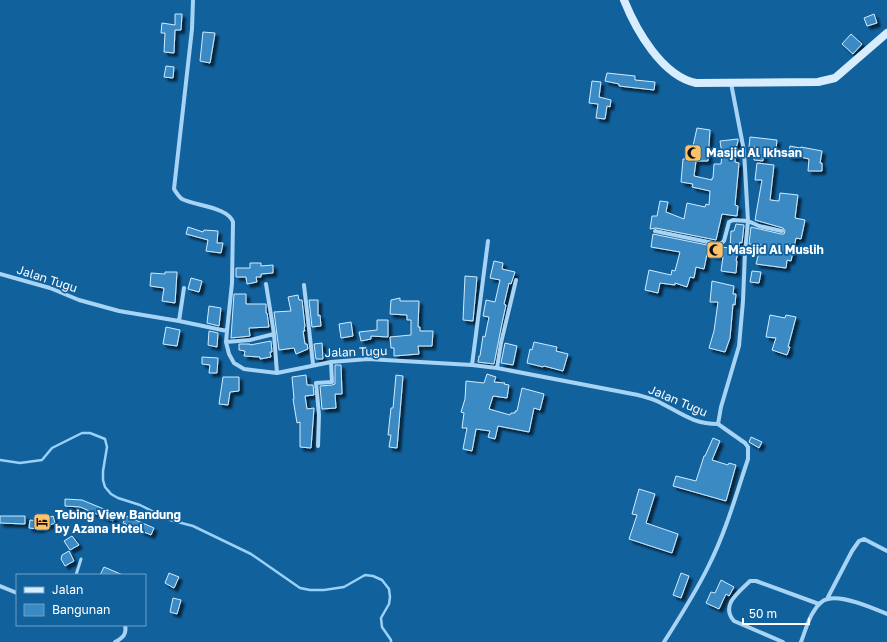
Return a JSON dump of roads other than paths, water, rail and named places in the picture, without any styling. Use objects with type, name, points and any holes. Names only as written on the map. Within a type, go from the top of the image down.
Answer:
[{"type":"main road","points":[[624,0],[632,21],[655,55],[677,75],[688,81],[696,83],[818,82],[835,78],[887,33]]},
{"type":"street","points":[[194,0],[174,189],[181,198],[195,204],[215,209],[231,217],[232,283],[226,342],[250,340],[274,334]]},
{"type":"street","points":[[664,642],[709,566],[724,530],[748,459],[748,447],[745,443],[718,424],[721,407],[739,346],[748,221],[744,151],[731,82]]},
{"type":"street","points":[[655,231],[712,244],[720,244],[724,241],[729,222],[733,220],[748,221],[759,226],[782,231]]},
{"type":"street","points":[[472,365],[488,241]]},
{"type":"street","name":"Jalan Tugu","points":[[0,274],[50,288],[79,300],[119,311],[228,331]]},
{"type":"street","points":[[497,368],[501,343],[516,280]]},
{"type":"street","points":[[266,284],[274,334],[277,372]]},
{"type":"street","points":[[304,285],[313,364]]},
{"type":"street","points":[[179,321],[184,288]]},
{"type":"street","name":"Jalan Tugu","points":[[226,342],[229,354],[234,363],[244,369],[286,372],[313,364],[368,360],[472,365],[497,368],[638,395],[658,401],[690,419],[705,424],[718,424]]},
{"type":"street","points":[[318,446],[319,415],[316,383],[332,382],[331,362]]},
{"type":"street","points":[[827,599],[852,551],[859,541],[864,539],[887,551]]},
{"type":"street","points":[[783,642],[734,621],[728,615],[728,609],[731,602],[738,593],[750,581],[756,581],[819,604]]},
{"type":"street","points":[[0,586],[16,593]]},
{"type":"street","points":[[801,642],[813,612],[819,604],[827,599],[837,598],[864,605],[887,614]]},
{"type":"street","points":[[115,642],[124,636],[126,632],[125,626]]},
{"type":"lane","points":[[76,574],[81,560]]},
{"type":"waterway","points":[[0,460],[20,463],[42,460],[52,448],[82,433],[90,433],[105,439],[107,447],[103,480],[105,487],[111,494],[118,498],[140,505],[170,520],[193,526],[251,554],[300,588],[324,590],[344,587],[365,575],[373,576],[382,580],[389,589],[390,597],[389,604],[381,618],[382,627],[391,642]]},
{"type":"place","name":"Masjid Al Ikhsan","points":[[693,153]]},
{"type":"place","name":"Masjid Al Muslih","points":[[715,250]]},
{"type":"place","name":"Tebing View Bandung by Azana Hotel","points":[[42,522]]}]
